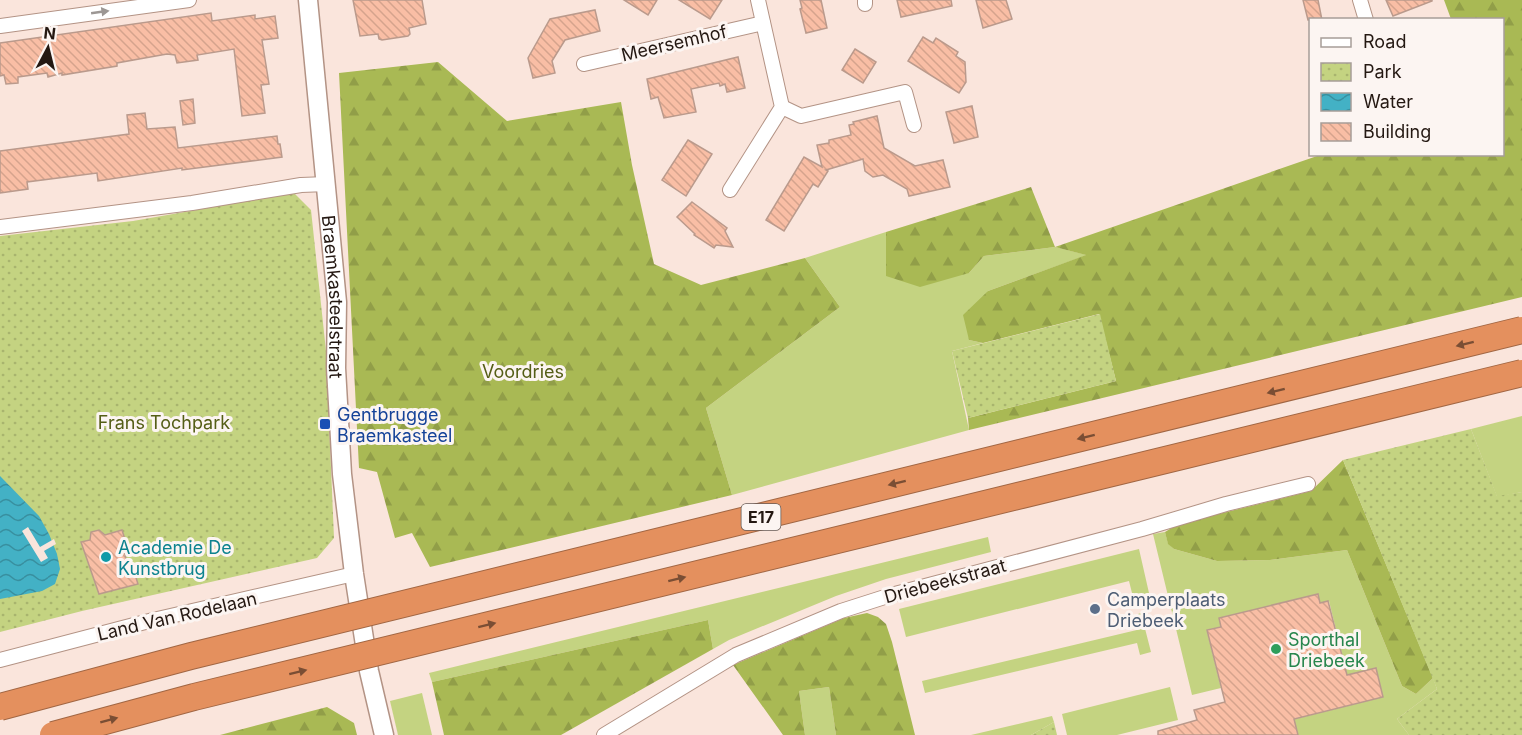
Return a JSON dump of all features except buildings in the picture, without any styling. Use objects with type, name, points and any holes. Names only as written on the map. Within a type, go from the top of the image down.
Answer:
[{"type":"highway","name":"E17","points":[[0,707],[191,656],[1522,330]]},
{"type":"highway","name":"E17","points":[[53,735],[194,697],[1522,373]]},
{"type":"street","points":[[0,26],[189,0]]},
{"type":"street","name":"Braemkasteelstraat","points":[[308,0],[337,302],[336,368],[340,446],[354,574],[369,671],[384,735]]},
{"type":"street","points":[[730,190],[782,107],[758,0]]},
{"type":"street","points":[[1360,0],[1365,18]]},
{"type":"street","name":"Meersemhof","points":[[584,64],[763,23]]},
{"type":"street","points":[[782,107],[801,116],[905,92],[914,125]]},
{"type":"street","points":[[0,227],[327,184]]},
{"type":"street","name":"Driebeekstraat","points":[[604,735],[736,655],[841,611],[891,595],[1308,484]]},
{"type":"street","name":"Land Van Rodelaan","points":[[0,660],[153,620],[354,574]]},
{"type":"green space","points":[[1444,0],[1522,0],[1522,297],[969,430],[968,418],[1116,381],[1099,314],[983,343],[969,340],[963,315],[988,291],[1086,255],[1055,247],[1317,156],[1504,156],[1504,18],[1451,18]]},
{"type":"green space","name":"Voordries","points":[[438,62],[507,121],[621,102],[654,264],[701,285],[805,258],[840,307],[706,408],[732,495],[430,567],[412,533],[395,538],[377,472],[359,468],[339,73]]},
{"type":"green space","points":[[1031,187],[1055,247],[984,256],[969,273],[920,287],[886,276],[886,232]]},
{"type":"green space","name":"Frans Tochpark","points":[[294,193],[311,210],[326,351],[334,538],[317,558],[82,611],[0,632],[0,236],[133,221]]},
{"type":"green space","points":[[886,232],[886,276],[969,273],[984,256],[1055,247],[1087,255],[988,291],[969,340],[983,343],[952,351],[969,430],[732,495],[706,408],[840,307],[805,258]]},
{"type":"green space","points":[[1100,314],[1116,381],[968,418],[952,351]]},
{"type":"green space","points":[[1522,416],[1522,492],[1497,497],[1471,429]]},
{"type":"green space","points":[[1471,429],[1497,496],[1522,492],[1522,735],[1409,735],[1397,719],[1437,689],[1343,460]]},
{"type":"green space","points":[[1343,460],[1433,678],[1416,694],[1402,686],[1347,550],[1270,560],[1217,561],[1174,549],[1168,544],[1165,532],[1178,524],[1311,491]]},
{"type":"green space","points":[[1165,532],[1168,543],[1174,549],[1217,561],[1270,560],[1347,550],[1402,686],[1416,694],[1433,678],[1437,689],[1397,719],[1409,735],[1298,735],[1275,724],[1383,697],[1376,668],[1347,675],[1329,601],[1320,603],[1318,594],[1219,618],[1221,627],[1207,631],[1221,688],[1192,695],[1153,534]]},
{"type":"green space","points":[[988,537],[991,552],[886,579],[836,596],[729,640],[713,649],[708,620],[432,682],[429,673]]},
{"type":"green space","points":[[1139,549],[1149,593],[1133,597],[1129,581],[906,637],[899,609]]},
{"type":"green space","points":[[867,613],[878,617],[886,624],[915,735],[836,735],[829,687],[799,691],[805,735],[783,735],[733,665],[844,618]]},
{"type":"green space","points":[[1141,613],[1151,652],[1140,655],[1137,643],[925,693],[922,681],[1141,629],[1138,614]]},
{"type":"green space","points":[[708,620],[713,649],[561,735],[444,735],[432,682]]},
{"type":"green space","points":[[829,687],[836,735],[805,735],[799,691]]},
{"type":"green space","points":[[1170,687],[1178,720],[1117,735],[1067,735],[1062,714]]},
{"type":"green space","points":[[422,693],[432,735],[398,735],[390,701]]},
{"type":"green space","points":[[327,707],[354,723],[357,735],[220,735]]},
{"type":"green space","points":[[1052,716],[1054,722],[1031,735],[971,735]]},
{"type":"green space","points":[[1054,722],[1057,735],[1031,735]]},
{"type":"water","points":[[0,476],[39,516],[57,554],[60,569],[55,584],[42,591],[0,599]]},
{"type":"pier","points":[[28,527],[40,547],[54,539],[56,544],[44,551],[48,558],[41,562],[22,531]]},
{"type":"place","name":"Gentbrugge Braemkasteel","points":[[325,424]]},
{"type":"place","name":"Academie De Kunstbrug","points":[[106,557]]},
{"type":"place","name":"Camperplaats Driebeek","points":[[1095,609]]},
{"type":"place","name":"Sporthal Driebeek","points":[[1276,649]]}]
